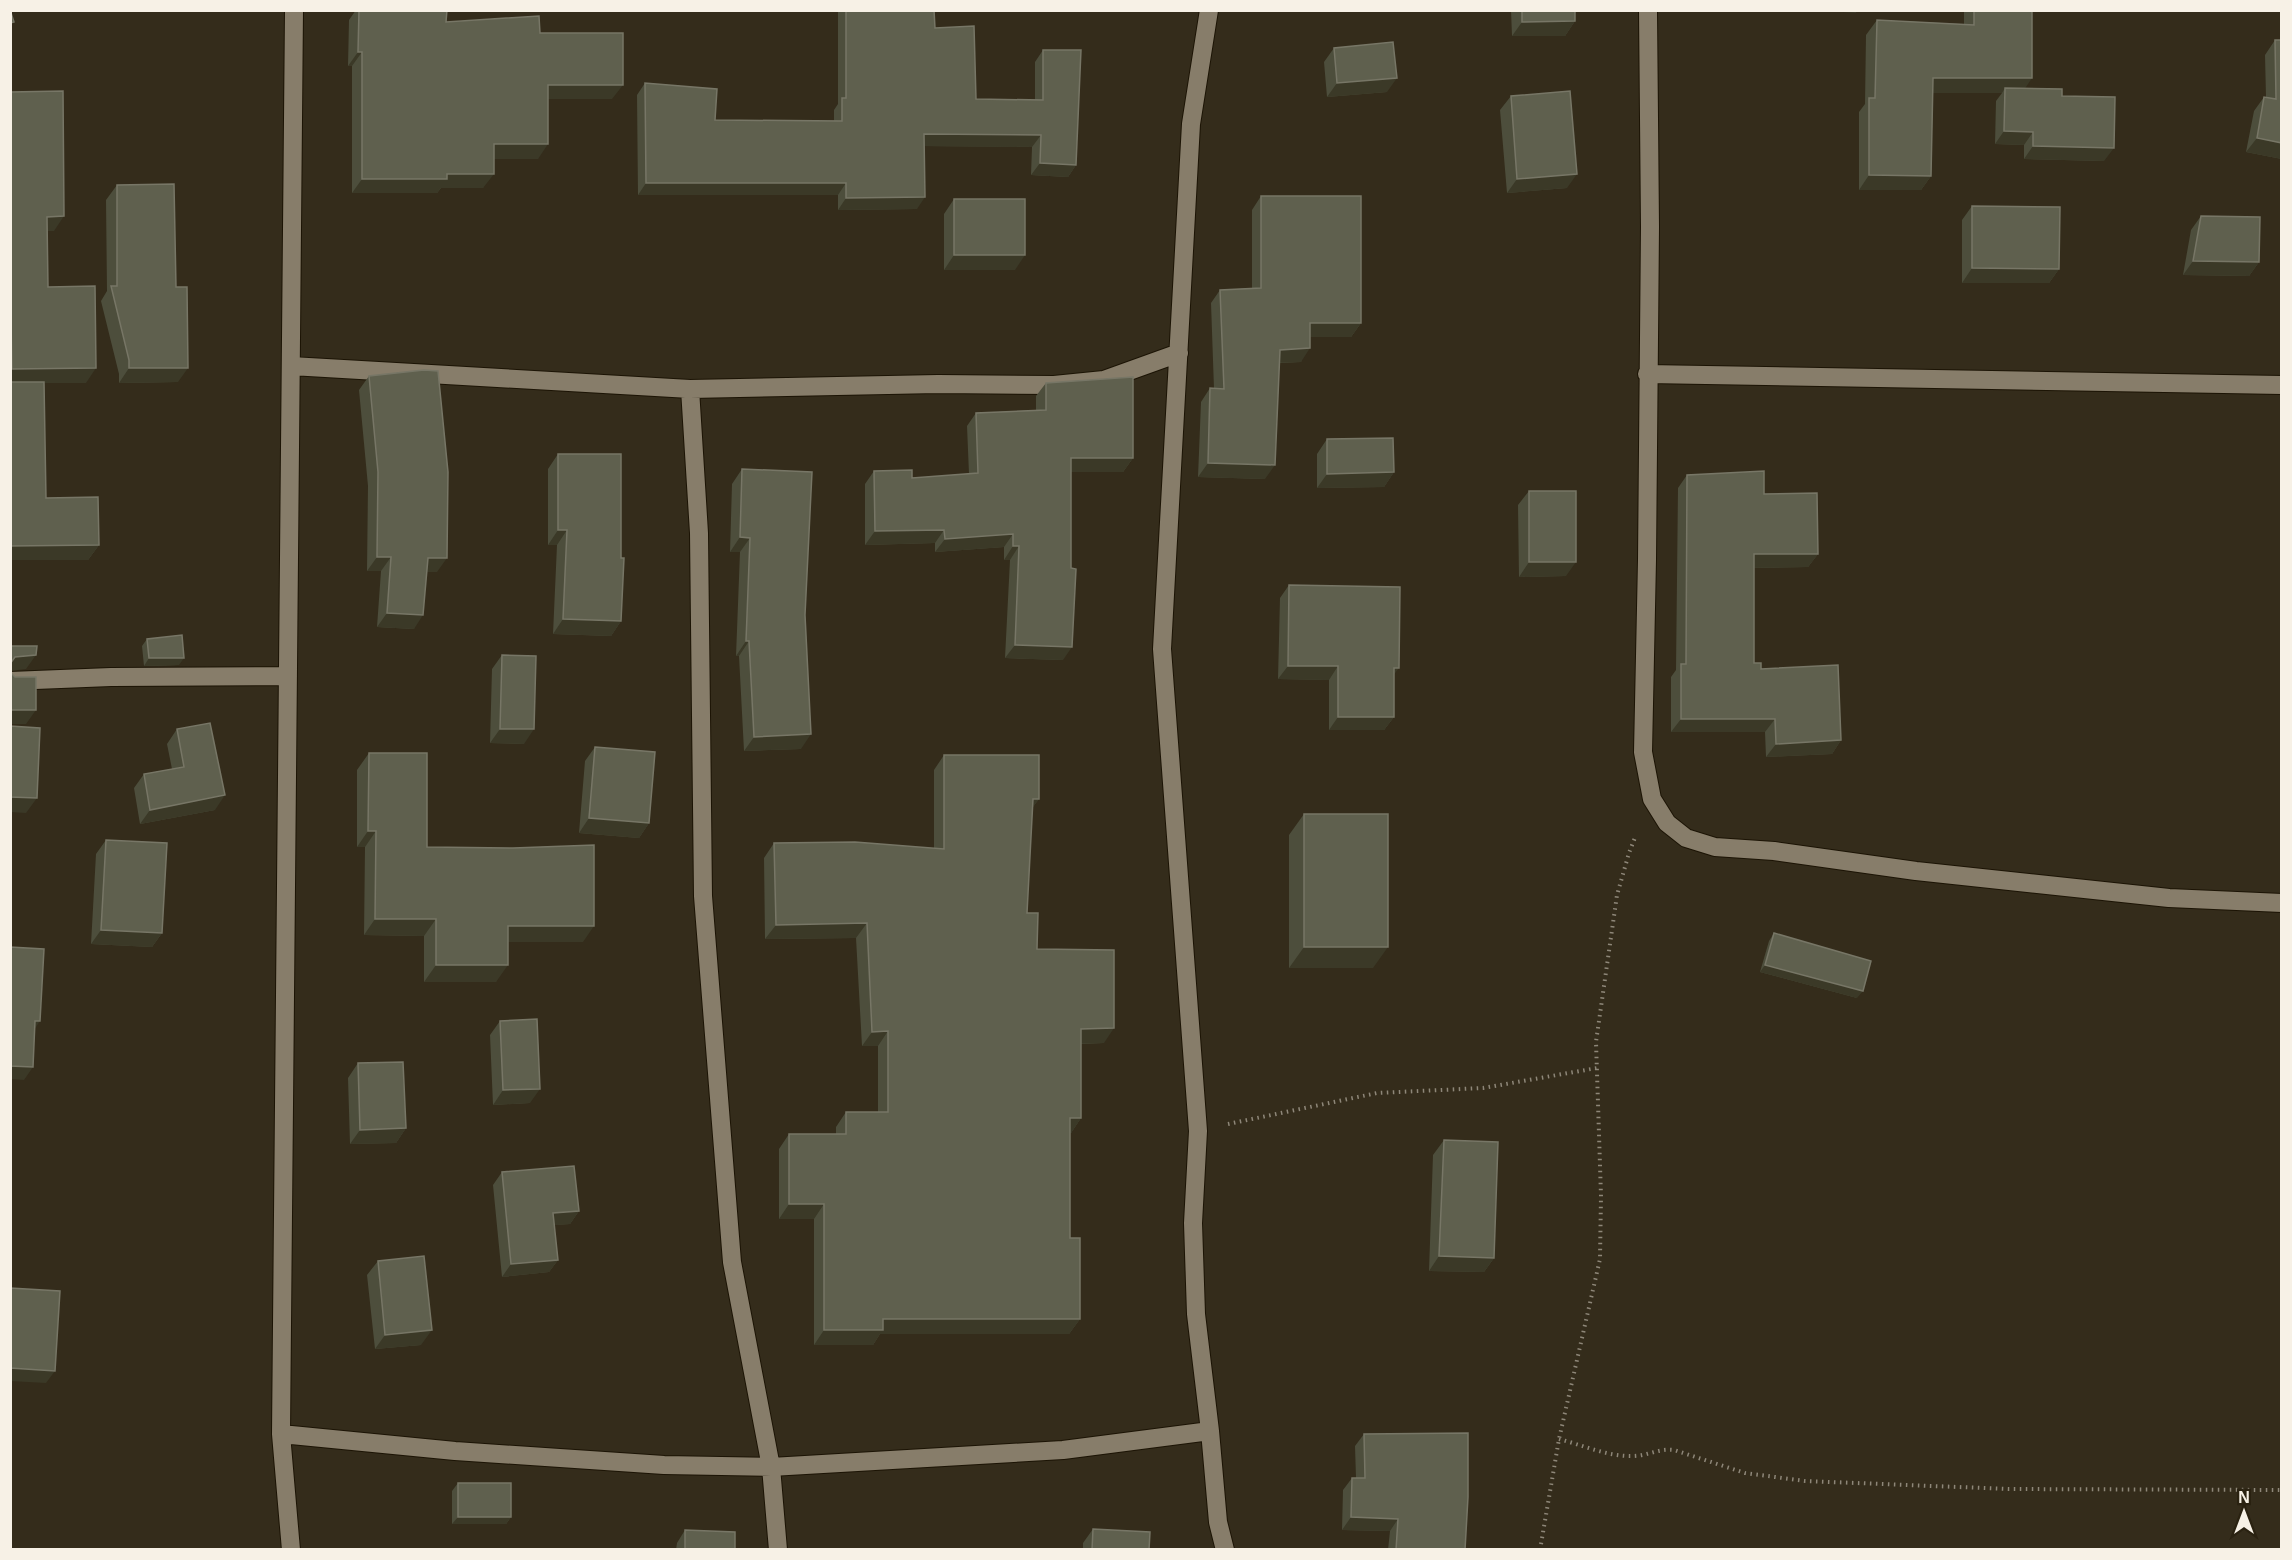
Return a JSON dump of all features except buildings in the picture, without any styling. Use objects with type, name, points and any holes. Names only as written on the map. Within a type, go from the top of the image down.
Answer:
[{"type":"street","points":[[291,1550],[281,1434],[294,10]]},
{"type":"street","points":[[1209,10],[1191,124],[1162,649],[1198,1131],[1193,1223],[1196,1314],[1218,1522],[1225,1550]]},
{"type":"street","points":[[1648,10],[1650,227],[1643,752],[1652,799],[1667,823],[1686,838],[1715,847],[1774,851],[1916,871],[2169,898],[2282,903]]},
{"type":"street","points":[[291,366],[690,389],[938,384],[1054,385],[1104,380],[1179,353]]},
{"type":"street","points":[[1647,374],[2282,385]]},
{"type":"street","points":[[690,389],[699,533],[703,896],[732,1262],[771,1467],[778,1550]]},
{"type":"street","points":[[10,681],[111,676],[288,676]]},
{"type":"street","points":[[281,1434],[455,1451],[653,1464],[771,1467],[1063,1450],[1210,1431]]},
{"type":"path","points":[[1540,1550],[1559,1439],[1600,1259],[1601,1196],[1596,1042],[1617,895],[1629,853],[1652,799]]},
{"type":"path","points":[[1198,1131],[1377,1093],[1483,1088],[1597,1068]]},
{"type":"path","points":[[1559,1439],[1622,1456],[1635,1456],[1665,1449],[1746,1473],[1805,1481],[2009,1489],[2282,1490]]}]
